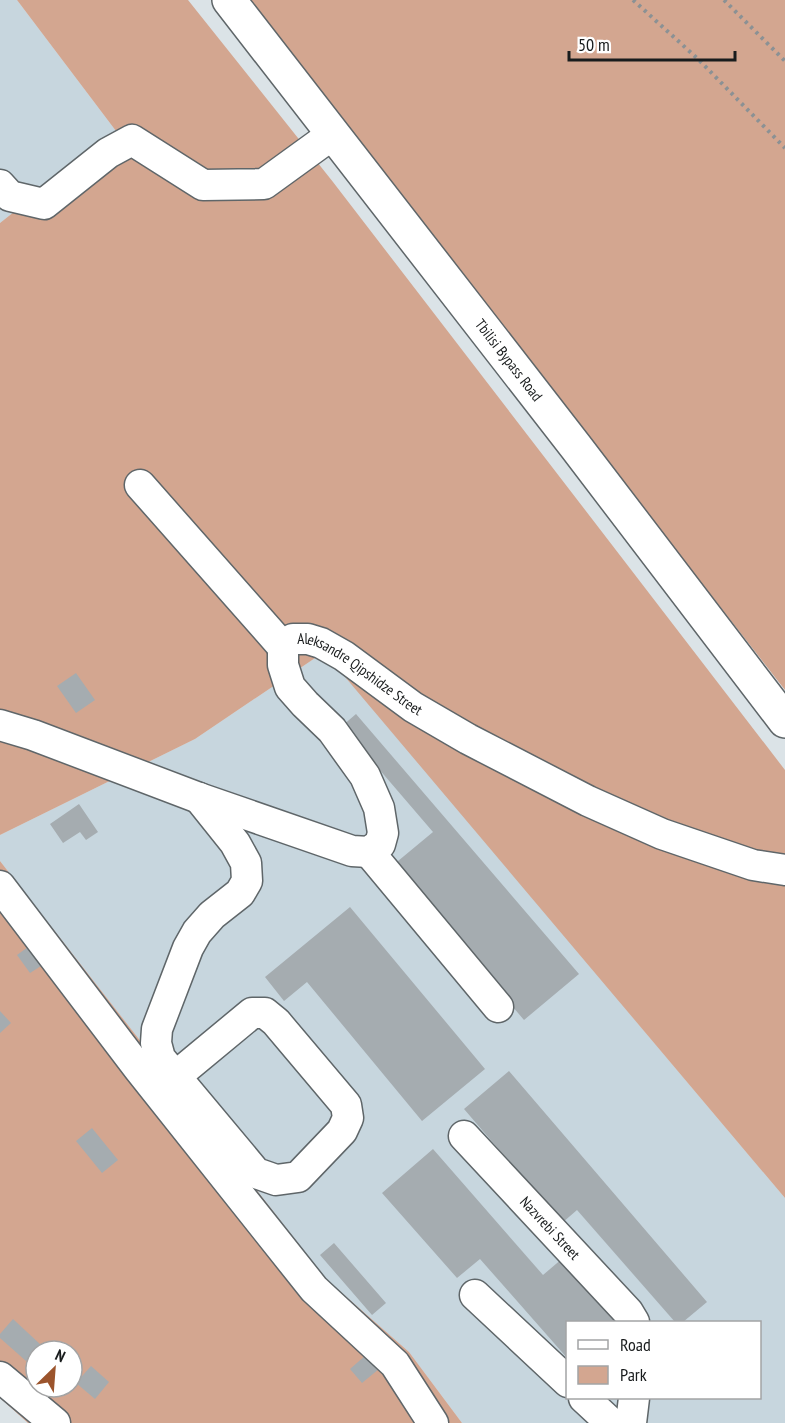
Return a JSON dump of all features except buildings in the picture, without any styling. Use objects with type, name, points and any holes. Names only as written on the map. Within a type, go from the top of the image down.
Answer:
[{"type":"highway","name":"Tbilisi Bypass Road","points":[[230,0],[576,447],[785,722]]},
{"type":"street","points":[[0,185],[10,196],[45,204],[108,153],[132,140],[203,185],[264,184],[333,134]]},
{"type":"street","points":[[140,485],[283,647]]},
{"type":"street","name":"Aleksandre Qipshidze Street","points":[[369,852],[380,844],[383,833],[379,808],[365,776],[332,730],[290,687],[283,665],[283,647],[293,639],[308,639],[321,643],[422,712],[468,739],[588,801],[662,834],[753,865],[785,870]]},
{"type":"street","points":[[0,725],[352,851],[369,852],[498,1007]]},
{"type":"street","points":[[199,798],[235,843],[246,863],[247,881],[240,892],[212,915],[197,932],[188,948],[157,1029],[158,1067],[314,1289],[395,1364],[433,1423]]},
{"type":"street","points":[[0,886],[158,1067],[256,1173],[276,1180],[298,1177],[342,1131],[348,1118],[346,1105],[276,1022],[265,1013],[252,1012],[158,1067]]},
{"type":"street","name":"Nazvrebi Street","points":[[464,1136],[628,1312],[633,1321]]},
{"type":"street","points":[[476,1295],[566,1381]]},
{"type":"street","points":[[0,1377],[55,1423]]},
{"type":"street","points":[[585,1399],[611,1423]]},
{"type":"street","points":[[631,1423],[634,1399]]},
{"type":"path","points":[[633,0],[698,59],[785,148]]},
{"type":"path","points":[[724,0],[785,61]]},
{"type":"shaded area","points":[[0,0],[17,0],[116,131],[0,223]]},
{"type":"shaded area","points":[[324,652],[426,766],[785,1198],[785,1423],[462,1423],[409,1352],[326,1279],[0,861],[0,835],[195,739]]},
{"type":"green space","points":[[17,0],[188,0],[333,182],[785,770],[785,1198],[324,652],[195,739],[0,835],[0,223],[116,131]]},
{"type":"green space","points":[[244,0],[785,0],[785,690],[377,167]]},
{"type":"green space","points":[[0,861],[326,1279],[409,1352],[462,1423],[28,1423],[0,1398]]}]
